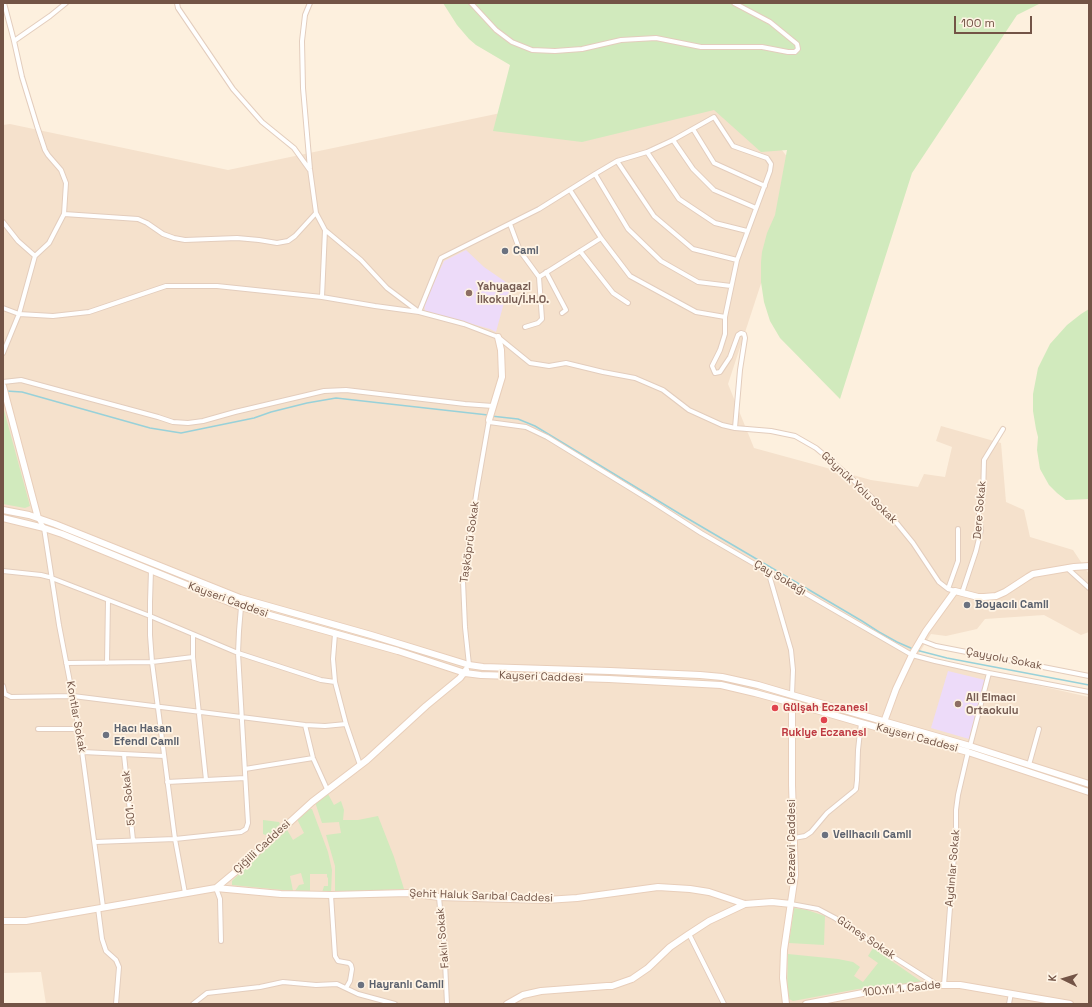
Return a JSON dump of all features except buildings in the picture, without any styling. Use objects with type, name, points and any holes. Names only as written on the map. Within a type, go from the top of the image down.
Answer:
[{"type":"main road","points":[[489,421],[502,377],[501,350],[498,338]]},
{"type":"main road","points":[[3,386],[5,402],[38,518]]},
{"type":"main road","name":"Kayseri Caddesi","points":[[3,510],[38,518],[240,598],[371,635],[469,665],[482,667],[722,677],[758,684],[792,696],[970,746],[1089,784]]},
{"type":"main road","name":"Kayseri Caddesi","points":[[3,518],[62,534],[241,607],[398,651],[465,673],[481,675],[609,679],[721,685],[755,692],[968,752],[1089,792]]},
{"type":"main road","points":[[884,722],[896,689],[919,641],[955,591],[984,597],[996,596],[1034,574],[1089,566]]},
{"type":"main road","name":"Çiğilli Caddesi","points":[[216,888],[299,812],[327,789],[367,760],[426,706],[460,678],[465,673],[469,665]]},
{"type":"main road","name":"Cezaevi Caddesi","points":[[786,1004],[784,950],[795,875],[792,785],[792,703]]},
{"type":"main road","name":"Şehit Haluk Sarıbal Caddesi","points":[[216,888],[281,894],[331,895],[408,893],[439,897],[546,900],[577,898],[658,887],[709,892],[745,904],[772,902],[791,904]]},
{"type":"main road","points":[[3,921],[26,921],[185,892],[216,888]]},
{"type":"main road","points":[[507,1004],[523,995],[541,991],[612,986],[632,979],[648,968],[670,947],[688,934],[709,921],[745,904]]},
{"type":"main road","name":"100.Yıl 1. Cadde","points":[[806,1004],[868,992],[924,985],[960,985],[1070,1004]]},
{"type":"street","points":[[3,354],[19,314],[36,256],[49,243],[64,214],[66,183],[58,165],[48,155],[43,144],[22,77],[4,3]]},
{"type":"street","points":[[14,40],[50,16],[66,3]]},
{"type":"street","points":[[177,3],[178,8],[233,89],[262,122],[294,148],[310,169]]},
{"type":"street","points":[[310,3],[305,16],[302,41],[303,88],[310,169],[316,212],[325,230],[361,260],[387,288],[420,312]]},
{"type":"street","points":[[471,3],[496,30],[512,42],[532,50],[555,51],[582,49],[621,40],[656,38],[701,47],[762,47],[788,52],[795,52],[798,49],[797,44],[770,22],[734,3]]},
{"type":"street","points":[[420,312],[441,258],[539,209],[617,161],[646,152],[673,140],[714,117],[733,146],[767,158],[771,164],[765,186],[737,260],[725,317],[725,334],[720,350],[713,364],[713,369],[715,372],[720,372],[730,356],[738,335],[742,333],[745,336],[740,370],[735,428]]},
{"type":"street","points":[[693,129],[714,163],[765,186]]},
{"type":"street","points":[[673,140],[693,170],[714,190],[756,208]]},
{"type":"street","points":[[646,152],[679,199],[715,223],[747,232]]},
{"type":"street","points":[[617,161],[654,216],[693,249],[737,260]]},
{"type":"street","points":[[594,174],[628,229],[661,261],[698,282],[731,286]]},
{"type":"street","points":[[570,190],[601,238],[630,276],[696,312],[725,317]]},
{"type":"street","points":[[64,214],[138,219],[147,223],[163,234],[185,240],[237,238],[253,239],[277,244],[288,241],[295,236],[316,212]]},
{"type":"street","points":[[3,222],[18,241],[36,256]]},
{"type":"street","points":[[510,224],[520,251],[539,277],[542,319],[538,323],[525,327]]},
{"type":"street","points":[[322,297],[325,230]]},
{"type":"street","points":[[539,277],[601,238]]},
{"type":"street","points":[[580,251],[613,293],[628,302]]},
{"type":"street","points":[[546,272],[566,310],[562,312]]},
{"type":"street","points":[[3,308],[19,314],[53,316],[89,312],[166,286],[217,286],[322,297],[420,312]]},
{"type":"street","name":"Göynük Yolu Sokak","points":[[420,312],[464,324],[498,338],[530,363],[549,366],[566,363],[635,378],[663,390],[689,410],[722,425],[735,428],[770,431],[795,436],[816,448],[892,516],[913,542],[939,582],[948,589]]},
{"type":"street","points":[[3,382],[21,380],[173,422],[188,423],[203,421],[324,391],[346,390],[493,406]]},
{"type":"street","name":"Çay Sokağı","points":[[489,421],[526,428],[547,437],[701,533],[912,654],[935,661],[990,673],[1089,692]]},
{"type":"street","name":"Taşköprü Sokak","points":[[469,665],[465,627],[463,581],[489,421]]},
{"type":"street","name":"Dere Sokak","points":[[962,593],[976,551],[981,530],[979,514],[983,497],[984,460],[1004,429]]},
{"type":"street","points":[[38,518],[44,528]]},
{"type":"street","name":"Kontlar Sokak","points":[[44,528],[66,664],[83,752],[95,842],[101,908],[102,939],[106,951],[116,960],[119,967],[116,1004]]},
{"type":"street","points":[[955,591],[948,589],[958,561],[958,529]]},
{"type":"street","points":[[1067,568],[1089,588]]},
{"type":"street","points":[[150,570],[152,662],[175,839],[185,892]]},
{"type":"street","points":[[3,571],[41,575],[52,578],[150,616],[238,653],[321,680],[335,682]]},
{"type":"street","points":[[768,571],[791,650],[793,670],[792,696]]},
{"type":"street","points":[[107,663],[108,600]]},
{"type":"street","points":[[95,842],[175,839],[241,832],[247,827],[248,823],[238,653],[241,607]]},
{"type":"street","points":[[335,634],[335,682],[346,724],[360,765]]},
{"type":"street","points":[[193,635],[193,658],[206,780]]},
{"type":"street","name":"Çayyolu Sokak","points":[[919,641],[936,646],[1089,676]]},
{"type":"street","points":[[66,664],[152,662],[193,658]]},
{"type":"street","points":[[970,746],[990,673]]},
{"type":"street","points":[[3,686],[5,694],[10,697],[73,696],[305,725],[325,726],[346,724]]},
{"type":"street","points":[[794,838],[805,836],[811,832],[827,813],[856,789],[861,723]]},
{"type":"street","points":[[305,725],[313,758],[327,789]]},
{"type":"street","points":[[38,729],[79,729]]},
{"type":"street","points":[[1029,765],[1039,729]]},
{"type":"street","points":[[83,752],[164,756]]},
{"type":"street","name":"Aydınlar Sokak","points":[[944,985],[956,830],[956,810],[968,752]]},
{"type":"street","name":"501. Sokak","points":[[124,755],[133,840]]},
{"type":"street","points":[[244,770],[313,758]]},
{"type":"street","points":[[167,782],[245,778]]},
{"type":"street","points":[[216,888],[220,899],[221,941]]},
{"type":"street","points":[[331,895],[335,956],[338,961],[351,965],[352,969],[350,981],[346,988]]},
{"type":"street","name":"Fakılı Sokak","points":[[439,897],[444,941],[447,1004]]},
{"type":"street","name":"Güneş Sokak","points":[[791,904],[818,909],[835,918],[936,985]]},
{"type":"street","points":[[688,934],[724,1004]]},
{"type":"street","points":[[193,1004],[207,993],[260,987],[283,982],[316,985],[337,984],[358,994],[395,1004]]},
{"type":"street","points":[[1009,1004],[1010,993]]},
{"type":"shaded area","points":[[722,72],[798,171],[728,384],[754,448],[871,480],[918,487],[924,474],[945,477],[952,447],[936,441],[941,426],[1001,443],[1006,502],[1024,510],[1030,537],[1073,550],[1089,574],[1089,632],[1081,635],[1044,615],[985,619],[977,629],[946,636],[931,634],[916,658],[1089,697],[1089,1004],[46,1004],[41,972],[3,973],[3,125],[10,124],[228,170],[515,110]]},
{"type":"shaded area","name":"Yahyagazi İlkokulu/İ.H.O.","points":[[466,250],[484,267],[513,287],[505,299],[496,332],[425,311],[424,304],[444,261]]},
{"type":"shaded area","name":"Ali Elmacı Ortaokulu","points":[[948,671],[985,680],[969,739],[931,728]]},
{"type":"green space","points":[[443,3],[1041,3],[1017,15],[912,173],[840,399],[780,338],[770,321],[764,302],[761,282],[762,252],[767,233],[775,215],[787,150],[761,152],[714,110],[582,142],[493,131],[510,65],[476,45],[469,39],[457,25]]},
{"type":"green space","points":[[1089,309],[1089,499],[1066,500],[1049,485],[1040,469],[1037,450],[1038,437],[1033,411],[1033,394],[1038,368],[1050,344],[1067,325]]},
{"type":"green space","points":[[3,409],[30,506],[25,508],[3,504]]},
{"type":"green space","points":[[328,794],[334,805],[341,801],[344,810],[343,820],[358,820],[378,816],[394,857],[404,889],[335,892],[335,866],[326,835],[341,833],[339,822],[322,823],[315,802]]},
{"type":"green space","points":[[308,809],[312,809],[328,852],[332,870],[331,893],[322,893],[324,886],[328,886],[327,874],[310,874],[310,892],[295,891],[299,885],[304,884],[301,873],[290,876],[293,891],[232,885],[232,881],[286,828],[293,840],[304,833],[297,819]]},
{"type":"green space","points":[[263,820],[279,822],[280,824],[268,836],[263,834]]},
{"type":"green space","points":[[794,908],[807,910],[825,916],[824,945],[789,943]]},
{"type":"green space","points":[[873,948],[922,982],[858,989],[793,1001],[789,999],[787,989],[788,954],[853,962],[860,967],[854,976],[863,982],[878,963],[868,956]]},
{"type":"waterway","points":[[6,391],[22,392],[150,428],[181,433],[254,418],[307,403],[336,398],[488,415]]},
{"type":"waterway","points":[[491,416],[518,419],[535,426],[879,632],[913,649]]},
{"type":"waterway","points":[[916,650],[947,658],[1089,685]]},
{"type":"place","name":"Cami","points":[[505,251]]},
{"type":"place","name":"Yahyagazi İlkokulu/İ.H.O.","points":[[469,293]]},
{"type":"place","name":"Boyacılı Camii","points":[[967,605]]},
{"type":"place","name":"Ali Elmacı Ortaokulu","points":[[958,704]]},
{"type":"place","name":"Gülşah Eczanesi","points":[[775,708]]},
{"type":"place","name":"Rukiye Eczanesi","points":[[824,720]]},
{"type":"place","name":"Hacı Hasan Efendi Camii","points":[[106,735]]},
{"type":"place","name":"Velihacılı Camii","points":[[825,835]]},
{"type":"place","name":"Hayranlı Camii","points":[[361,985]]}]
